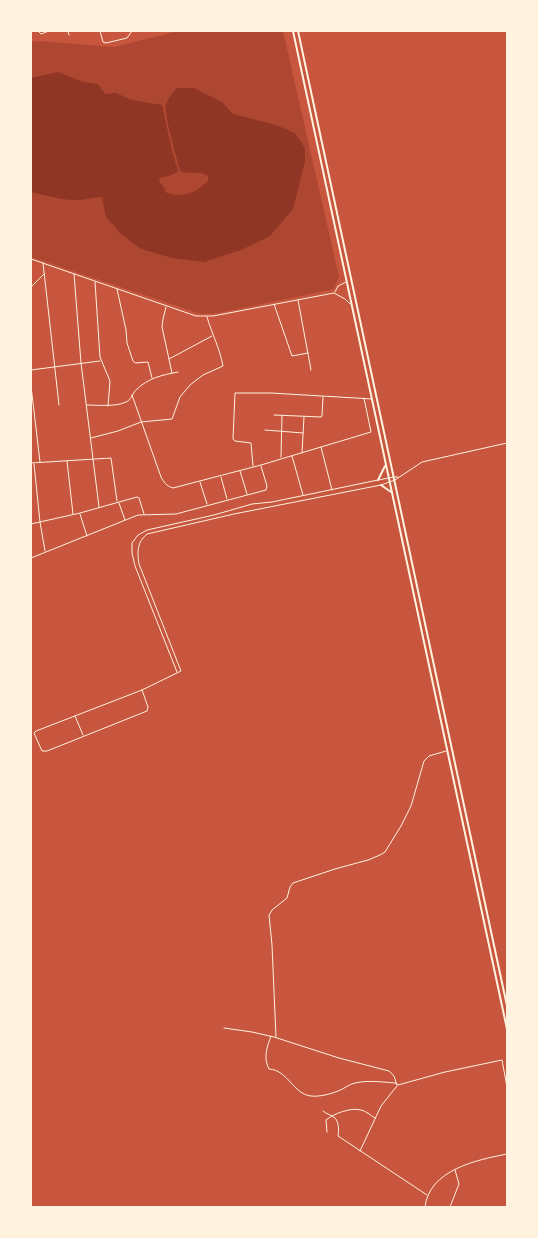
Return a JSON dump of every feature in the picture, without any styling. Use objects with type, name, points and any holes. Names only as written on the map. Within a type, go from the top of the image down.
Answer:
[{"type":"highway","points":[[293,31],[507,1029]]},
{"type":"highway","points":[[298,31],[507,1006]]},
{"type":"highway","points":[[378,480],[385,463]]},
{"type":"highway","points":[[381,484],[392,492]]},
{"type":"street","points":[[38,31],[41,34],[49,31]]},
{"type":"street","points":[[68,31],[69,35]]},
{"type":"street","points":[[100,31],[103,42],[106,43],[127,38],[132,31]]},
{"type":"street","points":[[31,259],[196,316],[207,317],[334,293],[352,305]]},
{"type":"street","points":[[43,262],[59,405]]},
{"type":"street","points":[[31,287],[44,273]]},
{"type":"street","points":[[74,273],[81,363],[99,507]]},
{"type":"street","points":[[95,281],[101,361],[110,381],[108,406]]},
{"type":"street","points":[[334,293],[338,286],[346,281]]},
{"type":"street","points":[[117,288],[132,361],[136,363],[148,362],[152,378]]},
{"type":"street","points":[[298,300],[311,370]]},
{"type":"street","points":[[274,304],[292,356],[308,353]]},
{"type":"street","points":[[166,306],[162,327],[172,373]]},
{"type":"street","points":[[91,438],[118,431],[141,422],[172,419],[180,397],[190,385],[203,374],[222,367],[223,364],[219,350],[207,317]]},
{"type":"street","points":[[169,359],[213,336]]},
{"type":"street","points":[[31,370],[101,361]]},
{"type":"street","points":[[86,405],[108,406],[128,402],[132,395],[152,378],[178,372]]},
{"type":"street","points":[[31,386],[40,463]]},
{"type":"street","points":[[253,467],[251,443],[235,441],[233,439],[235,393],[372,399]]},
{"type":"street","points":[[132,395],[161,477],[164,483],[172,488],[261,465],[371,432],[364,398]]},
{"type":"street","points":[[274,415],[322,417],[323,396]]},
{"type":"street","points":[[281,458],[282,416]]},
{"type":"street","points":[[302,453],[304,417]]},
{"type":"street","points":[[265,430],[303,433]]},
{"type":"street","points":[[142,690],[148,707],[147,710],[45,752],[42,751],[34,733],[75,715],[142,690],[181,671],[139,564],[139,544],[147,534],[389,482],[406,474],[422,462],[507,444]]},
{"type":"street","points":[[321,447],[332,490]]},
{"type":"street","points":[[292,456],[303,495]]},
{"type":"street","points":[[46,552],[32,463],[109,457],[111,459],[115,491],[125,520]]},
{"type":"street","points":[[67,460],[74,514]]},
{"type":"street","points":[[31,558],[138,515],[176,514],[266,490],[261,465]]},
{"type":"street","points":[[240,470],[247,494]]},
{"type":"street","points":[[220,476],[227,500]]},
{"type":"street","points":[[177,672],[135,566],[132,543],[135,537],[150,528],[252,504],[399,477]]},
{"type":"street","points":[[200,481],[207,506]]},
{"type":"street","points":[[31,524],[138,498],[144,515]]},
{"type":"street","points":[[265,503],[265,508]]},
{"type":"street","points":[[233,510],[234,514]]},
{"type":"street","points":[[80,513],[87,536]]},
{"type":"street","points":[[135,566],[139,564]]},
{"type":"street","points":[[75,715],[83,736]]},
{"type":"street","points":[[276,1037],[272,945],[268,919],[270,912],[287,898],[293,883],[368,860],[384,852],[411,806],[424,761],[429,756],[447,751]]},
{"type":"street","points":[[224,1028],[276,1037],[339,1058],[389,1071],[394,1076],[398,1085]]},
{"type":"street","points":[[271,1036],[266,1052],[266,1063],[269,1069],[273,1069],[284,1076],[303,1093],[311,1096],[325,1095],[337,1092],[354,1083],[371,1081],[395,1083],[398,1085]]},
{"type":"street","points":[[360,1151],[381,1106],[398,1085],[445,1072],[502,1060],[507,1087]]},
{"type":"street","points":[[327,1132],[326,1120],[346,1110],[358,1109],[375,1119]]},
{"type":"street","points":[[323,1111],[337,1121],[338,1136],[427,1195]]},
{"type":"street","points":[[425,1207],[430,1189],[454,1169],[471,1162],[507,1154]]},
{"type":"street","points":[[450,1207],[459,1184],[454,1169]]},
{"type":"shaded area","points":[[179,31],[283,31],[339,277],[334,289],[218,313],[201,314],[31,257],[31,42],[41,41],[114,47]]},
{"type":"shaded area","points":[[58,72],[83,82],[98,84],[105,94],[116,93],[132,100],[162,105],[178,171],[172,175],[160,178],[159,181],[165,192],[171,194],[183,195],[194,192],[208,181],[208,176],[205,174],[180,171],[166,111],[168,100],[177,88],[194,88],[222,102],[233,114],[276,125],[295,133],[305,148],[305,161],[293,209],[270,236],[241,250],[204,262],[172,258],[141,249],[121,234],[106,217],[102,197],[73,200],[31,192],[31,78]]}]
